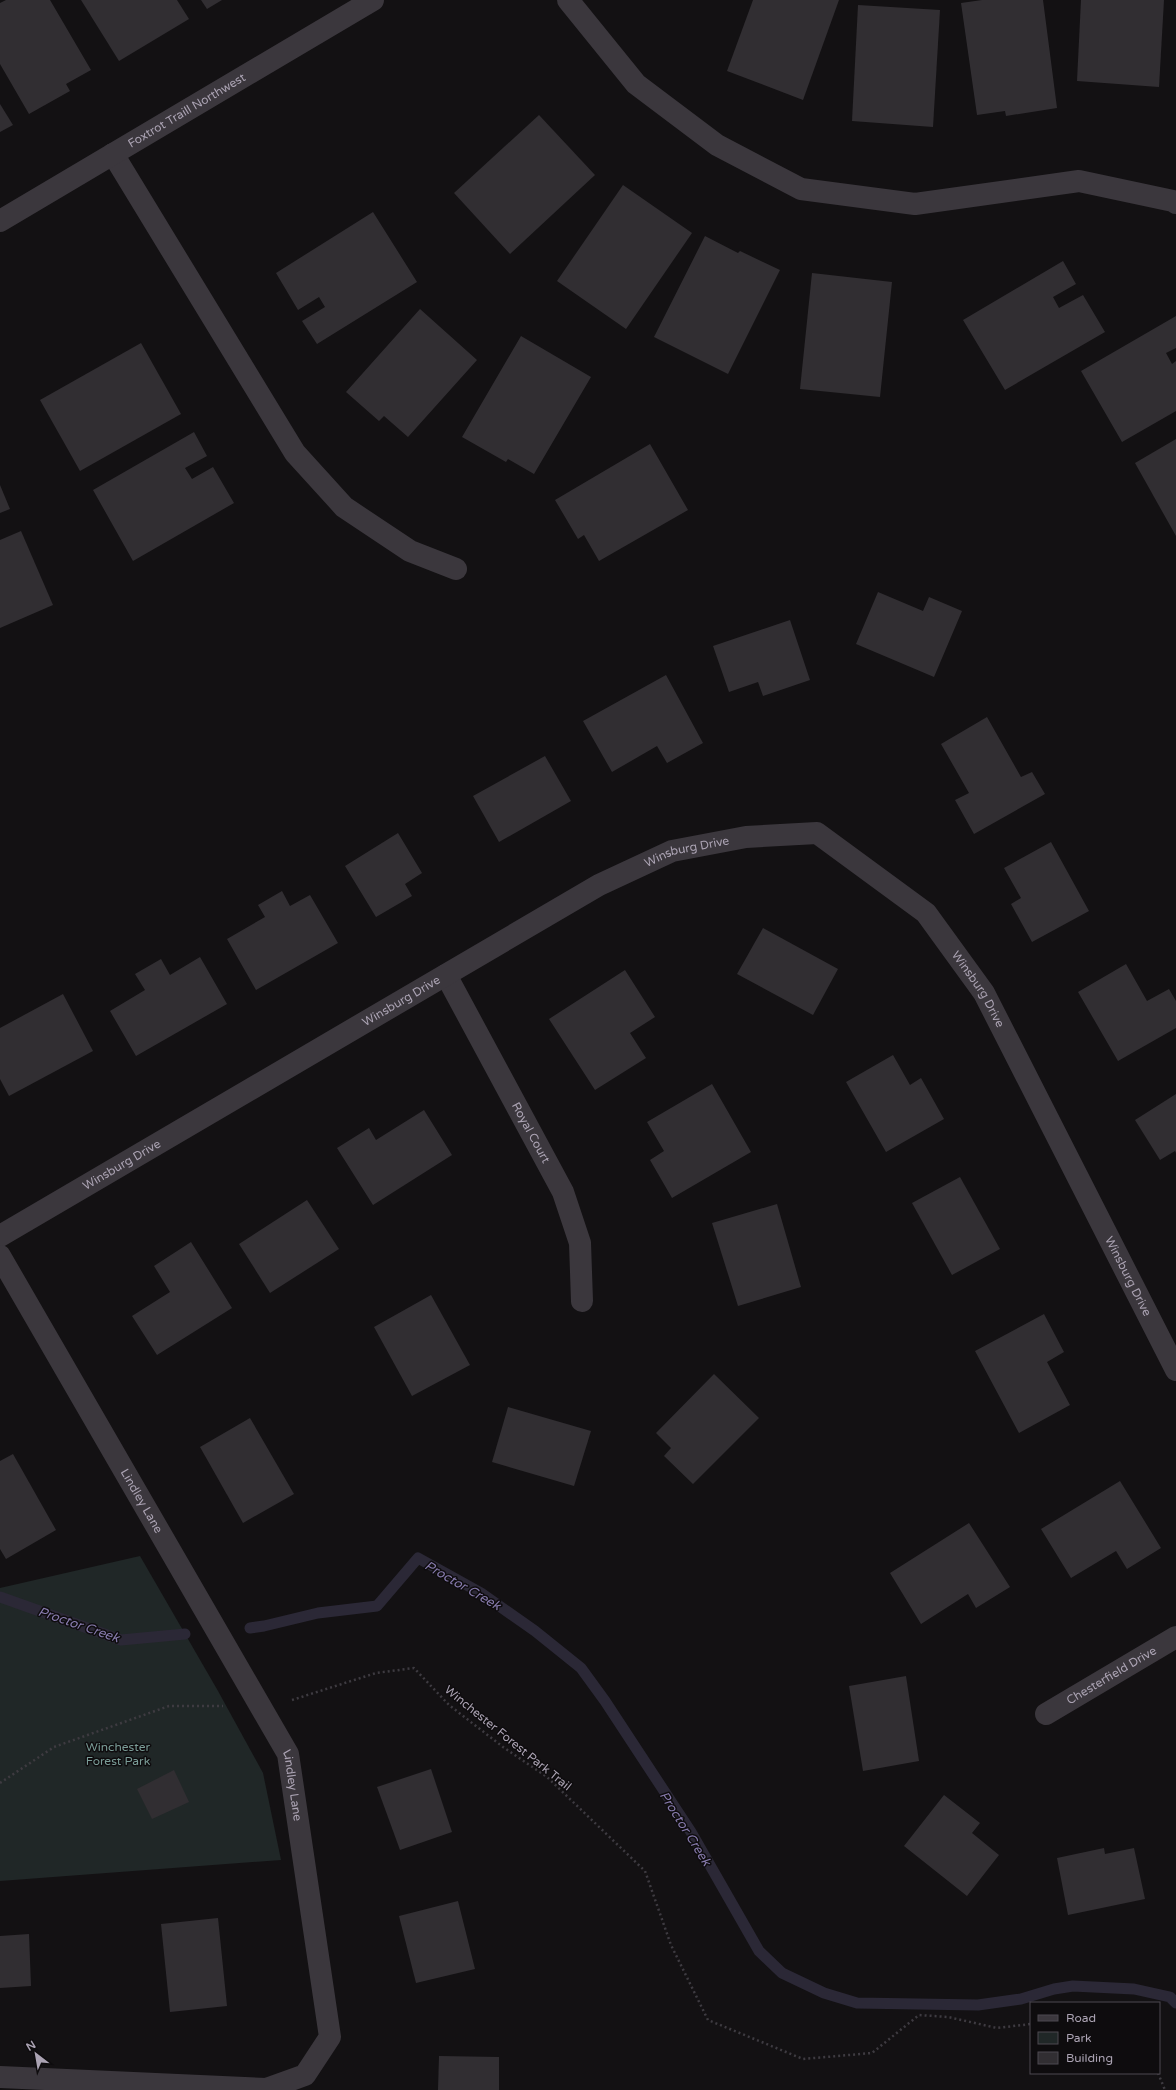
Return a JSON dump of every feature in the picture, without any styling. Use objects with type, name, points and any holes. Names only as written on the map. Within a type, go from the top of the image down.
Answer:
[{"type":"street","name":"Foxtrot Traill Northwest","points":[[0,221],[373,0]]},
{"type":"street","points":[[568,0],[636,84],[717,145],[801,189],[915,204],[1079,181],[1173,201],[1176,203]]},
{"type":"street","points":[[113,154],[295,453],[344,507],[410,551],[456,569]]},
{"type":"street","name":"Winsburg Drive","points":[[0,1236],[598,885],[672,850],[746,837],[817,833],[926,913],[984,993],[1176,1370]]},
{"type":"street","name":"Royal Court","points":[[446,975],[564,1192],[580,1243],[582,1301]]},
{"type":"street","name":"Lindley Lane","points":[[0,1256],[288,1754],[330,2037],[305,2075],[266,2089],[0,2077]]},
{"type":"street","name":"Chesterfield Drive","points":[[1046,1714],[1176,1637]]},
{"type":"path","name":"Winchester Forest Park Trail","points":[[0,1783],[54,1747],[169,1706],[261,1706],[305,1697],[376,1673],[414,1668],[449,1704],[503,1747],[547,1777],[645,1871],[671,1945],[708,2020],[803,2059],[872,2053],[919,2015],[948,2017],[997,2028],[1030,2024]]},
{"type":"path","points":[[1158,2074],[1165,2090]]},
{"type":"green space","name":"Winchester Forest Park","points":[[140,1556],[218,1691],[263,1773],[281,1860],[0,1881],[0,1588]]},
{"type":"building","points":[[6,0],[50,0],[91,70],[66,84],[70,91],[29,114],[0,64],[0,3]]},
{"type":"building","points":[[81,0],[177,0],[189,19],[119,61]]},
{"type":"building","points":[[201,0],[222,0],[207,9]]},
{"type":"building","points":[[753,0],[839,0],[803,100],[727,71]]},
{"type":"building","points":[[982,0],[1043,0],[1057,108],[1006,116],[1005,111],[977,115],[961,3]]},
{"type":"building","points":[[1081,0],[1164,0],[1159,87],[1077,81]]},
{"type":"building","points":[[858,5],[940,10],[933,127],[852,121]]},
{"type":"building","points":[[0,104],[13,125],[0,132]]},
{"type":"building","points":[[539,115],[595,175],[510,254],[454,193]]},
{"type":"building","points":[[623,185],[692,233],[626,329],[557,281]]},
{"type":"building","points":[[373,212],[417,282],[317,344],[302,321],[325,307],[319,297],[298,310],[276,273]]},
{"type":"building","points":[[705,236],[738,253],[740,251],[780,270],[728,374],[654,337]]},
{"type":"building","points":[[1063,261],[1076,284],[1053,297],[1059,308],[1083,295],[1105,332],[1005,390],[963,320]]},
{"type":"building","points":[[812,273],[892,282],[880,397],[800,389]]},
{"type":"building","points":[[420,309],[477,360],[408,437],[384,416],[379,421],[346,392]]},
{"type":"building","points":[[1176,316],[1176,348],[1166,353],[1172,364],[1176,361],[1176,411],[1122,442],[1081,371]]},
{"type":"building","points":[[521,336],[591,377],[534,474],[508,459],[506,462],[462,437]]},
{"type":"building","points":[[141,343],[181,414],[80,471],[40,400]]},
{"type":"building","points":[[194,432],[207,456],[185,468],[192,479],[213,467],[234,503],[133,561],[93,490]]},
{"type":"building","points":[[1176,439],[1176,536],[1135,463]]},
{"type":"building","points":[[650,444],[688,510],[599,561],[584,535],[578,539],[555,500]]},
{"type":"building","points":[[0,485],[10,509],[0,513]]},
{"type":"building","points":[[21,531],[53,605],[0,628],[0,540]]},
{"type":"building","points":[[878,592],[923,611],[929,597],[962,611],[934,677],[856,644]]},
{"type":"building","points":[[790,620],[810,680],[763,696],[758,682],[729,692],[713,646]]},
{"type":"building","points":[[666,675],[703,743],[667,763],[657,746],[612,772],[583,721]]},
{"type":"building","points":[[987,717],[1021,777],[1032,772],[1045,794],[974,834],[955,800],[969,793],[941,744]]},
{"type":"building","points":[[545,756],[571,801],[499,842],[473,796]]},
{"type":"building","points":[[398,833],[422,873],[405,884],[412,896],[376,917],[345,866]]},
{"type":"building","points":[[1051,842],[1089,911],[1032,942],[1011,904],[1021,898],[1004,868]]},
{"type":"building","points":[[282,891],[290,906],[310,895],[338,943],[256,990],[227,939],[265,917],[258,905]]},
{"type":"building","points":[[763,928],[838,969],[813,1015],[737,974]]},
{"type":"building","points":[[200,957],[227,1004],[136,1056],[110,1011],[145,990],[135,974],[161,959],[170,975]]},
{"type":"building","points":[[1126,964],[1147,1001],[1169,989],[1176,1001],[1176,1028],[1118,1061],[1078,992]]},
{"type":"building","points":[[625,970],[655,1017],[630,1033],[646,1058],[595,1090],[549,1019]]},
{"type":"building","points":[[63,994],[93,1051],[9,1096],[0,1079],[0,1028]]},
{"type":"building","points":[[893,1055],[910,1085],[921,1078],[944,1119],[886,1152],[846,1082]]},
{"type":"building","points":[[712,1084],[751,1152],[672,1198],[650,1160],[664,1151],[647,1122]]},
{"type":"building","points":[[1176,1094],[1176,1153],[1175,1151],[1160,1160],[1135,1120]]},
{"type":"building","points":[[424,1110],[452,1155],[373,1205],[337,1148],[369,1128],[376,1140]]},
{"type":"building","points":[[960,1177],[1000,1249],[952,1275],[912,1203]]},
{"type":"building","points":[[307,1200],[339,1249],[270,1293],[239,1244]]},
{"type":"building","points":[[777,1204],[801,1287],[738,1306],[712,1223]]},
{"type":"building","points":[[191,1242],[232,1308],[157,1355],[132,1316],[170,1292],[154,1266]]},
{"type":"building","points":[[431,1295],[470,1365],[412,1396],[374,1327]]},
{"type":"building","points":[[1044,1314],[1064,1352],[1047,1362],[1070,1405],[1019,1433],[975,1351]]},
{"type":"building","points":[[714,1374],[759,1418],[693,1484],[664,1456],[671,1448],[656,1433]]},
{"type":"building","points":[[508,1407],[591,1431],[574,1486],[492,1462]]},
{"type":"building","points":[[250,1418],[294,1494],[243,1523],[200,1447]]},
{"type":"building","points":[[13,1454],[56,1530],[6,1559],[0,1549],[0,1461]]},
{"type":"building","points":[[1120,1481],[1161,1548],[1127,1569],[1116,1551],[1071,1578],[1041,1529]]},
{"type":"building","points":[[969,1523],[1010,1587],[976,1608],[968,1594],[921,1624],[890,1573]]},
{"type":"building","points":[[906,1676],[919,1761],[863,1771],[849,1686]]},
{"type":"building","points":[[431,1769],[452,1832],[400,1850],[377,1787]]},
{"type":"building","points":[[174,1770],[189,1802],[152,1819],[137,1789]]},
{"type":"building","points":[[944,1795],[980,1823],[972,1833],[999,1855],[967,1896],[904,1846]]},
{"type":"building","points":[[1104,1848],[1105,1854],[1134,1848],[1145,1899],[1068,1915],[1057,1858]]},
{"type":"building","points":[[458,1901],[475,1969],[416,1983],[399,1916]]},
{"type":"building","points":[[218,1918],[227,2006],[170,2012],[161,1924]]},
{"type":"building","points":[[29,1934],[31,1986],[0,1988],[0,1936]]},
{"type":"building","points":[[439,2056],[499,2057],[499,2090],[438,2090]]},
{"type":"waterway","name":"Proctor Creek","points":[[250,1628],[318,1613],[377,1606],[418,1558],[481,1593],[535,1631],[581,1668],[605,1701],[691,1832],[759,1951],[782,1973],[824,1993],[857,2003],[978,2005],[1021,1999],[1054,1989],[1073,1986],[1134,1989],[1170,1997],[1176,2003]]},
{"type":"waterway","name":"Proctor Creek","points":[[0,1597],[121,1640],[185,1634]]}]
